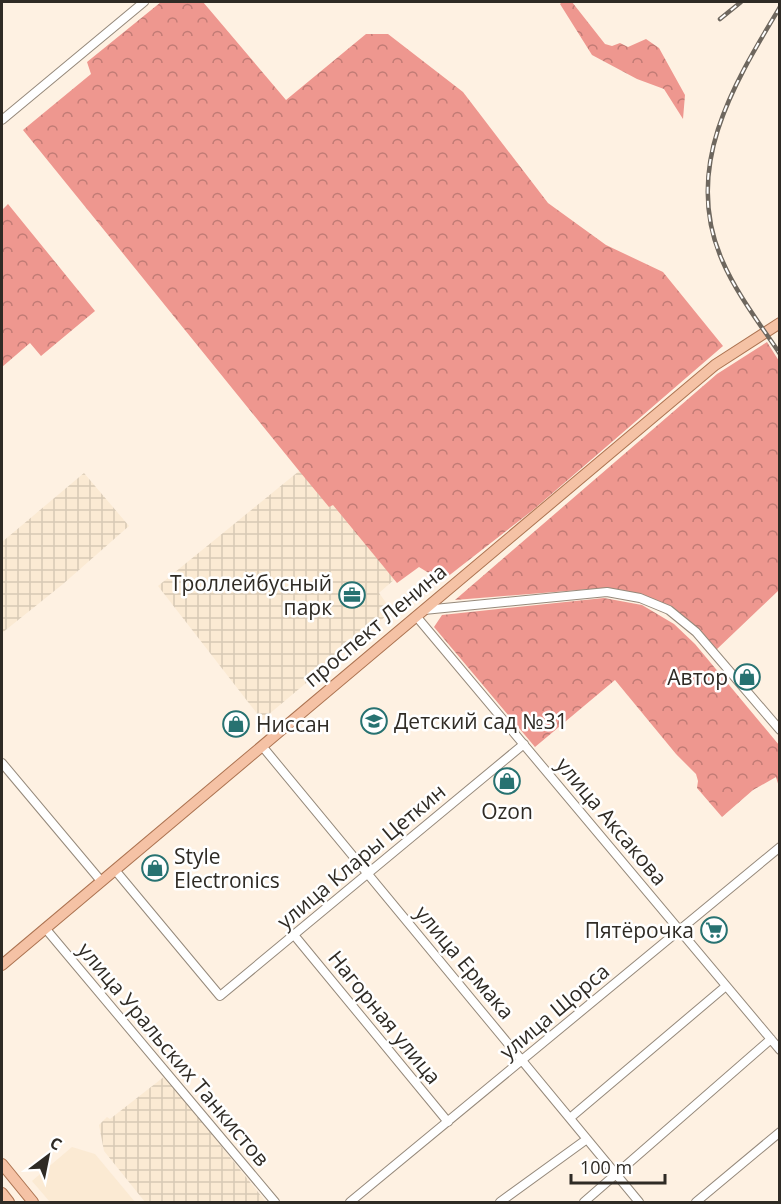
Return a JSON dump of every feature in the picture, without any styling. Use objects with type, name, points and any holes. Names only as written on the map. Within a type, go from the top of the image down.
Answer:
[{"type":"main road","name":"проспект Ленина","points":[[2,965],[715,365],[780,322]]},
{"type":"main road","points":[[2,1164],[33,1203]]},
{"type":"main road","points":[[2,1193],[9,1203]]},
{"type":"street","points":[[2,120],[144,2]]},
{"type":"street","points":[[420,613],[607,592],[639,598],[669,610],[696,632],[780,730]]},
{"type":"street","name":"улица Аксакова","points":[[420,613],[524,744],[780,1050]]},
{"type":"street","name":"улица Клары Цеткин","points":[[115,870],[220,996],[524,744]]},
{"type":"street","name":"улица Ермака","points":[[262,746],[639,1203]]},
{"type":"street","points":[[2,763],[101,881]]},
{"type":"street","name":"улица Щорса","points":[[350,1203],[780,847]]},
{"type":"street","name":"улица Уральских Танкистов","points":[[45,928],[275,1203]]},
{"type":"street","name":"Нагорная улица","points":[[294,935],[448,1122]]},
{"type":"street","points":[[570,1118],[726,986]]},
{"type":"street","points":[[584,1203],[771,1039]]},
{"type":"street","points":[[696,1203],[780,1132]]},
{"type":"street","points":[[500,1203],[587,1139]]},
{"type":"shaded area","name":"Троллейбусный парк","points":[[304,467],[396,578],[379,593],[392,611],[262,720],[158,586]]},
{"type":"shaded area","points":[[84,473],[129,526],[63,584],[2,633],[2,542]]},
{"type":"shaded area","points":[[165,1076],[266,1202],[145,1202],[104,1151],[99,1125]]},
{"type":"shaded area","points":[[72,1147],[95,1154],[135,1202],[50,1202],[32,1181]]},
{"type":"green space","points":[[161,2],[203,2],[286,100],[366,34],[388,34],[463,92],[548,203],[606,245],[663,272],[723,346],[533,510],[442,581],[419,567],[397,583],[333,505],[329,507],[300,472],[23,130],[91,74],[87,62]]},
{"type":"green space","points":[[572,2],[605,44],[612,46],[620,43],[628,47],[646,39],[659,48],[685,95],[683,119],[664,89],[637,79],[592,55],[560,4]]},
{"type":"green space","points":[[8,204],[95,311],[41,356],[30,343],[2,367],[2,210]]},
{"type":"green space","points":[[767,342],[779,361],[779,590],[716,650],[688,620],[658,602],[631,592],[604,588],[455,600],[717,374]]},
{"type":"green space","points":[[604,598],[642,605],[674,624],[695,644],[779,745],[779,787],[776,777],[753,790],[722,817],[697,788],[696,774],[676,754],[615,680],[535,747],[434,627],[442,615]]},
{"type":"railway","points":[[720,19],[741,2]]},
{"type":"railway","points":[[780,7],[745,66],[730,97],[718,128],[710,160],[708,193],[711,226],[722,260],[741,296],[780,354]]},
{"type":"place","name":"Троллейбусный парк","points":[[352,595]]},
{"type":"place","name":"Автор","points":[[747,677]]},
{"type":"place","name":"Детский сад №31","points":[[374,721]]},
{"type":"place","name":"Ниссан","points":[[236,724]]},
{"type":"place","name":"Ozon","points":[[507,781]]},
{"type":"place","name":"Style Electronics","points":[[155,868]]},
{"type":"place","name":"Пятёрочка","points":[[714,930]]}]
